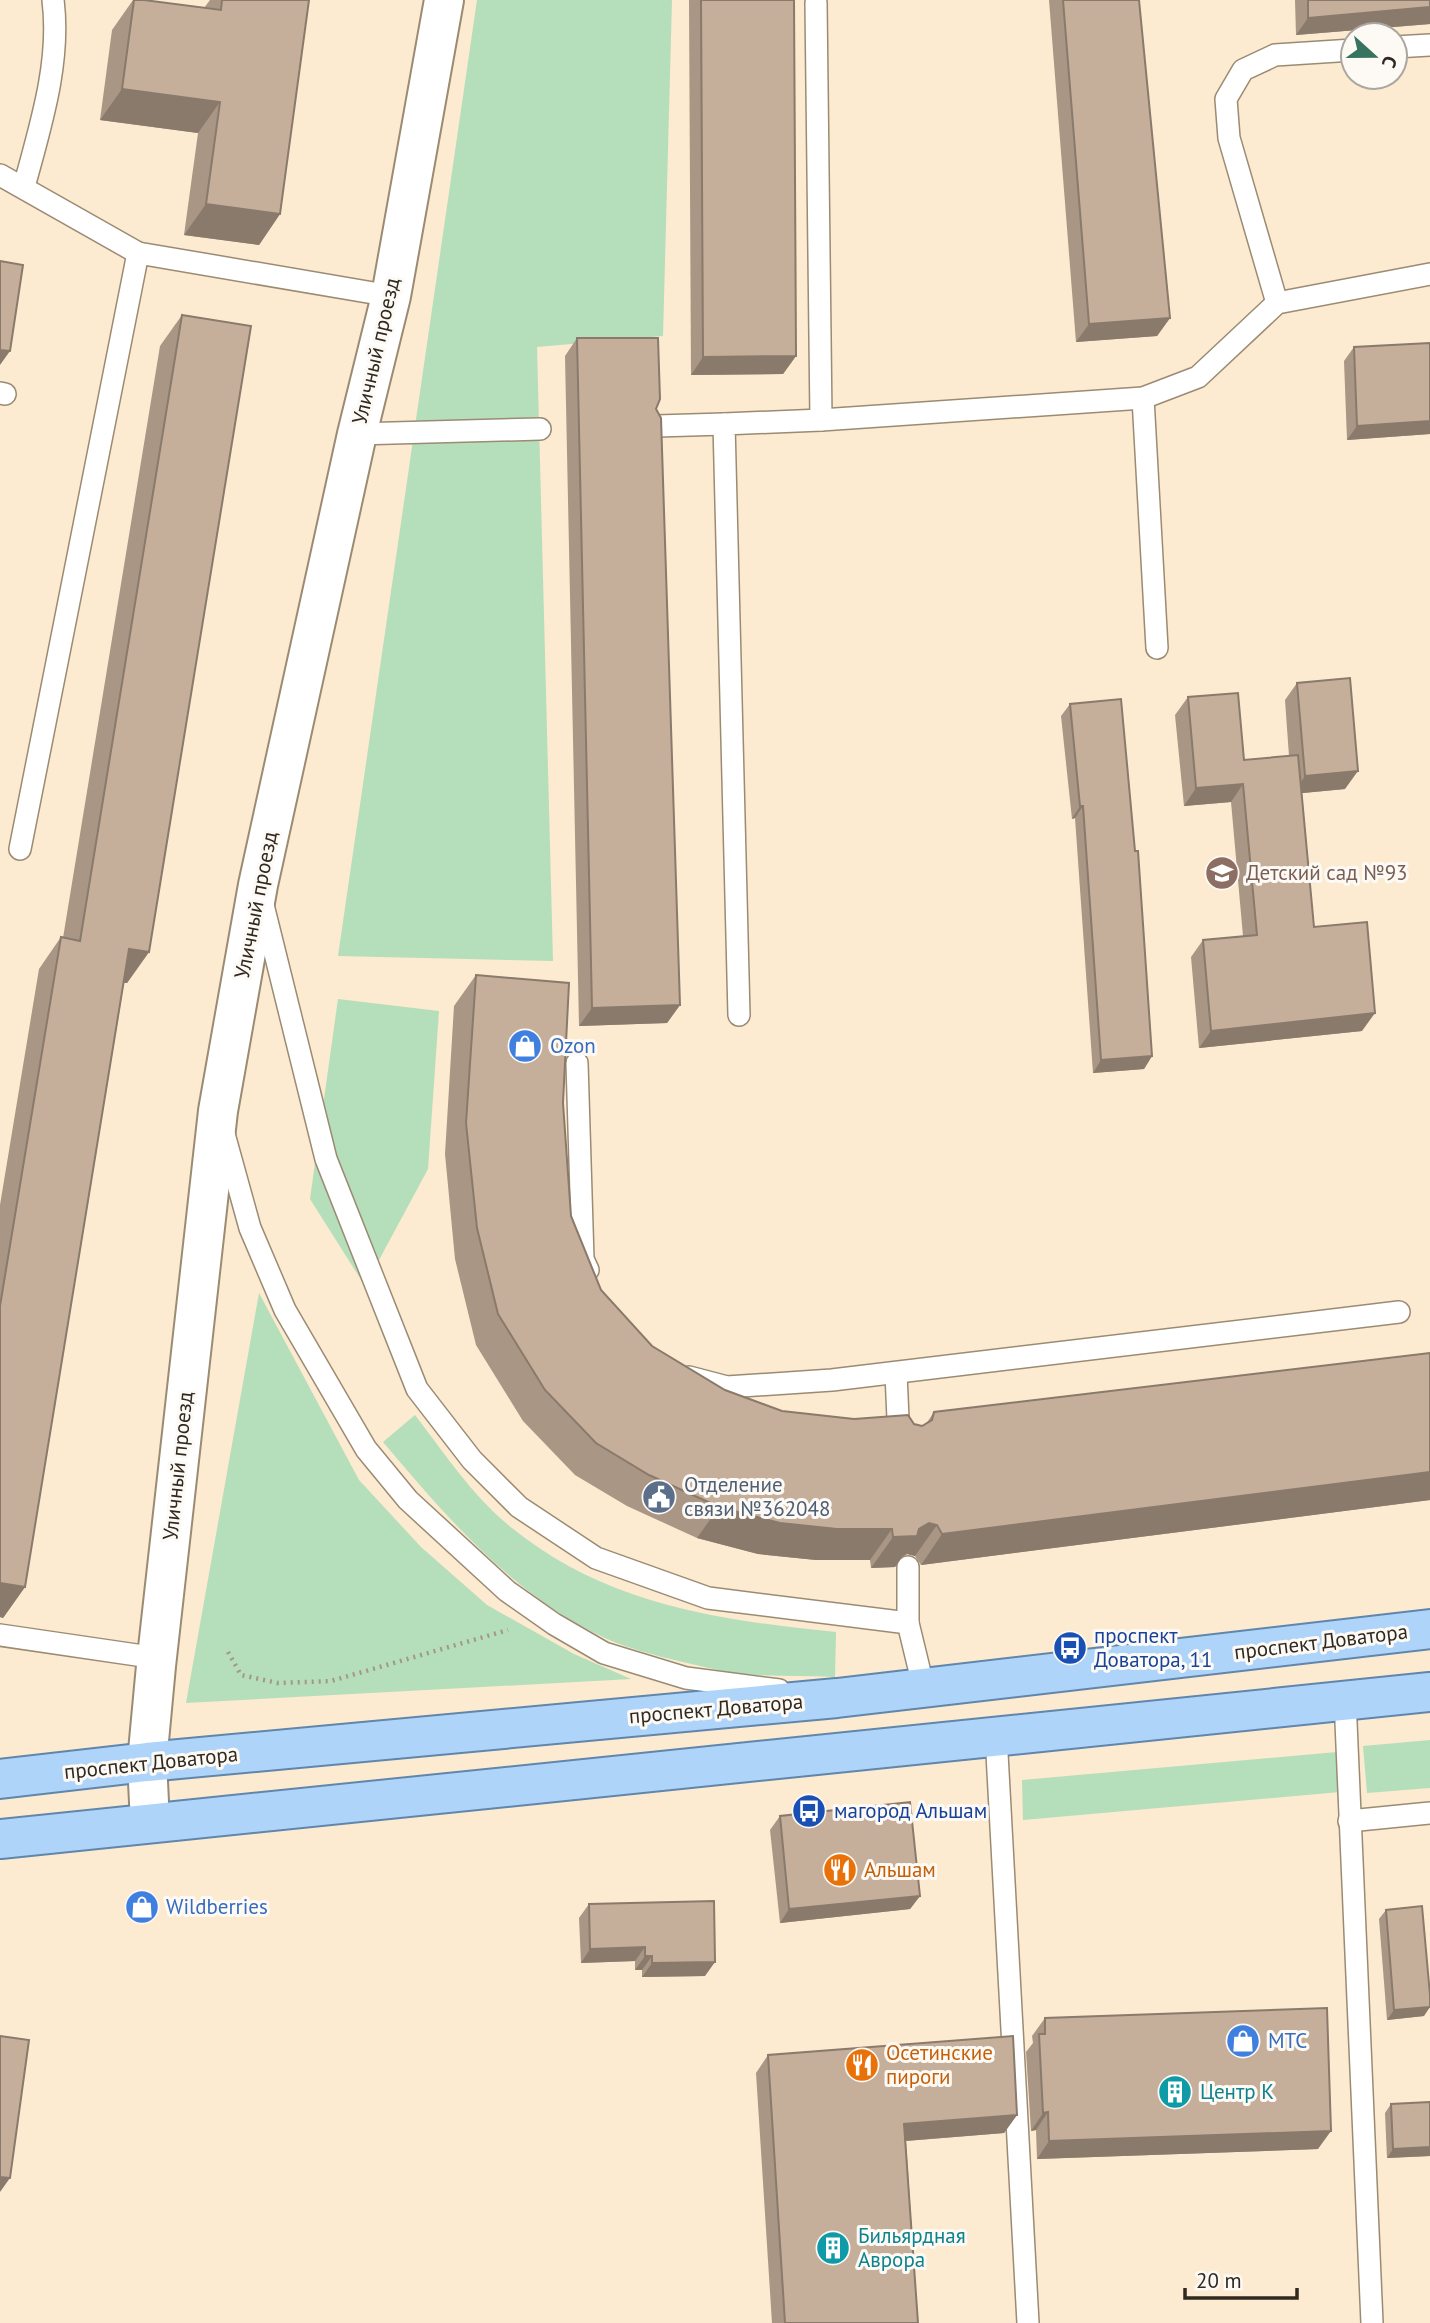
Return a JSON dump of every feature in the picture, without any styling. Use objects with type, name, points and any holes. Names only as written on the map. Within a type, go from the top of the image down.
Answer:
[{"type":"main road","name":"проспект Доватора","points":[[0,1779],[147,1762],[925,1689],[1430,1629]]},
{"type":"main road","points":[[0,1839],[1430,1692]]},
{"type":"street","name":"Уличный проезд","points":[[150,1822],[147,1762],[218,1111],[258,885],[357,434],[391,296],[444,0]]},
{"type":"lane","points":[[24,187],[46,103],[57,27],[53,0]]},
{"type":"lane","points":[[816,3],[821,421]]},
{"type":"lane","points":[[1409,46],[1430,45]]},
{"type":"lane","points":[[1277,303],[1229,138],[1226,99],[1243,70],[1275,55],[1339,51]]},
{"type":"lane","points":[[0,175],[138,253],[391,296]]},
{"type":"lane","points":[[20,849],[138,253]]},
{"type":"lane","points":[[657,426],[821,421],[1143,398],[1198,377],[1277,303],[1430,274]]},
{"type":"lane","points":[[1143,398],[1157,648]]},
{"type":"lane","points":[[724,424],[739,1015]]},
{"type":"lane","points":[[357,434],[540,429]]},
{"type":"lane","points":[[258,885],[326,1159],[416,1389],[472,1460],[519,1507],[596,1558],[708,1598],[908,1623]]},
{"type":"lane","points":[[577,1063],[583,1259],[598,1289]]},
{"type":"lane","points":[[218,1111],[250,1228],[285,1310],[366,1449],[408,1500],[507,1591],[554,1624],[604,1653],[686,1678],[837,1698]]},
{"type":"lane","points":[[676,1370],[686,1376],[727,1387],[895,1373],[1399,1312]]},
{"type":"lane","points":[[895,1373],[900,1444]]},
{"type":"lane","points":[[908,1567],[908,1623],[925,1689]]},
{"type":"lane","points":[[0,1635],[157,1658]]},
{"type":"lane","points":[[1345,1699],[1372,2323]]},
{"type":"lane","points":[[996,1735],[1028,2323]]},
{"type":"lane","points":[[1349,1821],[1430,1813]]},
{"type":"path","points":[[228,1652],[241,1675],[278,1683],[331,1681],[508,1630]]},
{"type":"green space","points":[[477,0],[672,0],[663,336],[537,347],[553,961],[338,956]]},
{"type":"green space","points":[[338,999],[439,1011],[428,1169],[365,1286],[310,1199]]},
{"type":"green space","points":[[259,1293],[359,1480],[421,1547],[487,1605],[574,1654],[631,1679],[186,1703]]},
{"type":"green space","points":[[415,1415],[485,1503],[512,1528],[548,1554],[625,1592],[666,1604],[749,1622],[836,1632],[835,1677],[723,1671],[632,1648],[605,1638],[572,1620],[540,1600],[484,1552],[432,1499],[383,1442]]},
{"type":"green space","points":[[1430,1740],[1430,1788],[1367,1793],[1363,1746]]},
{"type":"green space","points":[[1337,1752],[1340,1792],[1023,1820],[1022,1780]]},
{"type":"building","points":[[134,0],[221,10],[222,0],[309,0],[280,214],[206,204],[220,102],[122,89]]},
{"type":"building","points":[[701,0],[794,0],[796,356],[703,357]]},
{"type":"building","points":[[1063,0],[1139,0],[1170,318],[1089,324]]},
{"type":"building","points":[[1308,0],[1430,0],[1430,7],[1308,18]]},
{"type":"building","points":[[0,261],[23,265],[10,351],[0,350]]},
{"type":"building","points":[[182,315],[251,326],[149,952],[129,949],[25,1587],[0,1583],[0,1306],[61,937],[80,941]]},
{"type":"building","points":[[577,338],[658,338],[660,399],[656,409],[661,418],[680,1005],[592,1008]]},
{"type":"building","points":[[1430,343],[1430,421],[1357,426],[1354,347]]},
{"type":"building","points":[[1350,678],[1358,771],[1305,776],[1297,683]]},
{"type":"building","points":[[1238,693],[1244,760],[1298,755],[1314,927],[1367,922],[1375,1013],[1211,1031],[1203,940],[1257,935],[1243,784],[1196,788],[1188,697]]},
{"type":"building","points":[[1121,699],[1135,851],[1138,851],[1152,1056],[1101,1060],[1083,806],[1080,806],[1070,704]]},
{"type":"building","points":[[476,975],[569,983],[563,1103],[571,1216],[601,1290],[652,1346],[725,1390],[782,1411],[854,1419],[908,1415],[914,1424],[922,1426],[932,1420],[934,1412],[1430,1353],[1430,1472],[942,1534],[937,1525],[929,1523],[919,1529],[917,1536],[893,1537],[892,1529],[837,1529],[780,1523],[719,1507],[649,1475],[596,1443],[545,1390],[498,1314],[477,1228],[466,1123]]},
{"type":"building","name":"Альшам","points":[[910,1802],[920,1896],[789,1909],[780,1816]]},
{"type":"building","points":[[714,1901],[715,1962],[652,1963],[652,1956],[645,1956],[645,1947],[590,1949],[589,1904]]},
{"type":"building","points":[[1422,1906],[1430,2007],[1394,2010],[1386,1910]]},
{"type":"building","name":"Центр К","points":[[1327,2008],[1331,2131],[1049,2141],[1048,2112],[1043,2113],[1039,2034],[1045,2034],[1045,2018]]},
{"type":"building","points":[[0,2036],[29,2040],[10,2178],[0,2177]]},
{"type":"building","points":[[1013,2036],[1017,2115],[904,2124],[918,2323],[785,2323],[768,2055]]},
{"type":"building","points":[[1430,2102],[1430,2147],[1393,2149],[1391,2104]]},
{"type":"place","name":"Детский сад №93","points":[[1222,873]]},
{"type":"place","name":"Ozon","points":[[525,1046]]},
{"type":"place","name":"Отделение связи №362048","points":[[659,1497]]},
{"type":"place","name":"проспект Доватора, 11","points":[[1070,1648]]},
{"type":"place","name":"магород Альшам","points":[[809,1811]]},
{"type":"place","name":"Альшам","points":[[840,1870]]},
{"type":"place","name":"Wildberries","points":[[142,1907]]},
{"type":"place","name":"МТС","points":[[1243,2041]]},
{"type":"place","name":"Осетинские пироги","points":[[862,2065]]},
{"type":"place","name":"Центр К","points":[[1175,2092]]},
{"type":"place","name":"Бильярдная Аврора","points":[[833,2248]]}]
